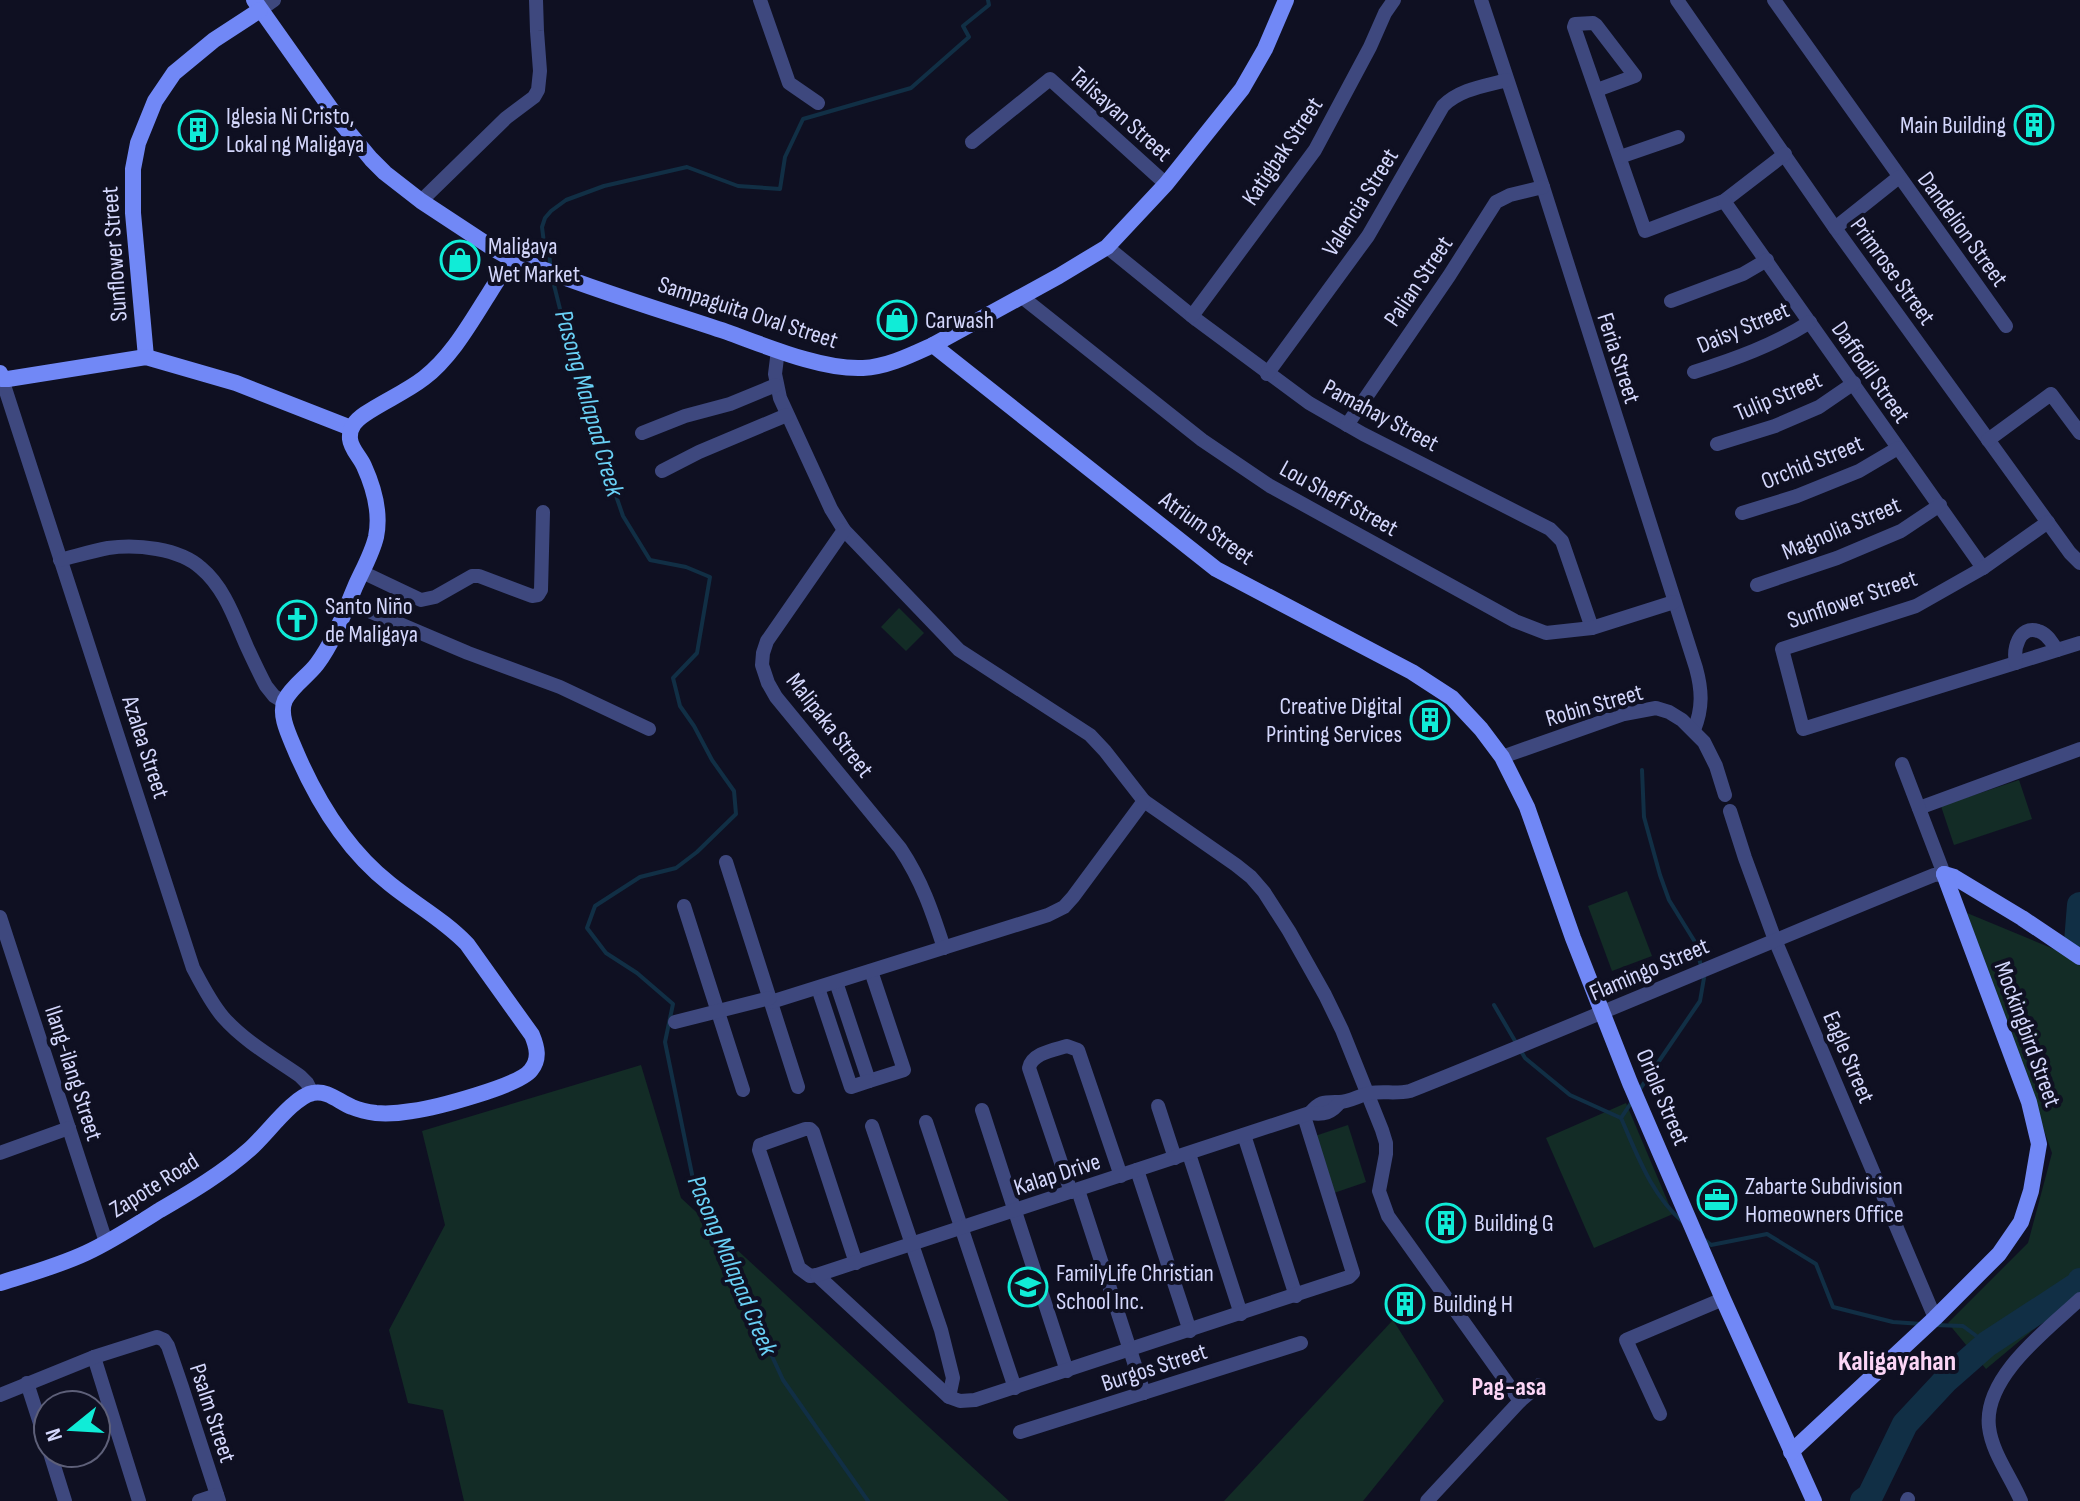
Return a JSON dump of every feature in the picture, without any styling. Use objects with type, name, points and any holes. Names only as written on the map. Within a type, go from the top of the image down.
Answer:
[{"type":"street","points":[[257,5],[274,0]]},
{"type":"street","points":[[421,201],[506,118],[534,97],[540,81],[536,0]]},
{"type":"street","points":[[760,0],[789,83],[818,103]]},
{"type":"street","name":"Sampaguita Oval Street","points":[[257,5],[356,142],[385,173],[421,201],[517,262],[778,350],[828,364],[866,369],[933,345],[1112,252],[1242,89],[1265,49],[1286,0]]},
{"type":"street","name":"Katigbak Street","points":[[1192,316],[1315,150],[1394,0]]},
{"type":"street","name":"Feria Street","points":[[1481,0],[1700,685],[1702,702],[1694,730]]},
{"type":"street","name":"Primrose Street","points":[[1677,0],[1835,228],[2080,563]]},
{"type":"street","name":"Dandelion Street","points":[[1774,0],[2006,326]]},
{"type":"street","name":"Sunflower Street","points":[[146,357],[133,213],[133,169],[138,143],[155,101],[174,73],[257,5]]},
{"type":"street","points":[[1597,90],[1635,76],[1596,25],[1575,24],[1574,27],[1645,231],[1724,201],[1785,154]]},
{"type":"street","name":"Talisayan Street","points":[[972,142],[1050,79],[1166,184]]},
{"type":"street","name":"Valencia Street","points":[[1267,374],[1368,236],[1443,106],[1460,93],[1507,80]]},
{"type":"street","points":[[1620,157],[1678,137]]},
{"type":"street","points":[[1835,228],[1899,177]]},
{"type":"street","name":"Palian Street","points":[[1347,425],[1496,202],[1510,195],[1543,187]]},
{"type":"street","name":"Daffodil Street","points":[[1724,201],[1983,568]]},
{"type":"street","name":"Pamahay Street","points":[[1112,252],[1267,374],[1309,403],[1550,529],[1562,541],[1592,628]]},
{"type":"street","points":[[1671,301],[1743,274],[1767,260]]},
{"type":"street","points":[[312,1093],[327,1094],[363,1111],[412,1111],[519,1080],[534,1066],[537,1053],[532,1035],[467,944],[454,930],[380,875],[321,803],[306,776],[282,713],[290,692],[326,651],[376,536],[378,511],[369,479],[350,439],[351,428],[365,414],[425,377],[440,363],[467,329],[501,276],[517,262]]},
{"type":"street","name":"Lou Sheff Street","points":[[1022,297],[1202,440],[1270,486],[1515,621],[1546,633],[1592,628],[1674,602]]},
{"type":"street","name":"Daisy Street","points":[[1694,372],[1748,354],[1810,322]]},
{"type":"street","name":"Atrium Street","points":[[933,345],[1216,569],[1412,672],[1452,698],[1502,757]]},
{"type":"street","points":[[778,350],[776,385],[831,509],[844,530],[959,650],[1090,735],[1144,801],[1236,865],[1264,892],[1325,995],[1368,1094],[1386,1143],[1379,1191],[1388,1216],[1520,1401]]},
{"type":"street","points":[[1,376],[146,357],[236,383],[351,428]]},
{"type":"street","name":"Azalea Street","points":[[1,376],[193,968],[224,1017],[242,1035],[300,1076],[312,1093]]},
{"type":"street","name":"Tulip Street","points":[[1717,444],[1819,407],[1854,383]]},
{"type":"street","points":[[642,433],[776,385]]},
{"type":"street","points":[[1988,440],[2051,394],[2080,433]]},
{"type":"street","points":[[662,471],[722,441],[787,415]]},
{"type":"street","name":"Orchid Street","points":[[1742,513],[1797,496],[1859,471],[1898,448]]},
{"type":"street","name":"Magnolia Street","points":[[1757,585],[1837,558],[1901,531],[1940,505]]},
{"type":"street","points":[[362,572],[421,600],[435,597],[472,576],[532,596],[538,595],[541,590],[543,512]]},
{"type":"street","name":"Sunflower Street","points":[[2048,522],[1983,568],[1916,606],[1782,649],[1803,729],[2080,643]]},
{"type":"street","name":"Malipaka Street","points":[[844,530],[773,630],[763,653],[762,665],[776,697],[913,867],[944,948]]},
{"type":"street","points":[[60,560],[108,548],[155,548],[177,554],[201,567],[231,611],[266,686],[284,702]]},
{"type":"street","points":[[348,602],[468,653],[560,687],[649,729]]},
{"type":"street","points":[[2016,663],[2015,644],[2029,631],[2039,631],[2049,638],[2057,650]]},
{"type":"street","name":"Robin Street","points":[[1502,757],[1641,709],[1656,708],[1669,712],[1694,730]]},
{"type":"street","points":[[1694,730],[1711,753],[1725,795]]},
{"type":"street","points":[[1919,808],[2080,749]]},
{"type":"street","name":"Oriole Street","points":[[1502,757],[1527,807],[1602,1013],[1723,1299],[1814,1501]]},
{"type":"street","points":[[1902,764],[1944,874],[2022,918],[2080,957]]},
{"type":"street","points":[[675,1022],[818,988],[1048,915],[1064,907],[1073,897],[1144,801]]},
{"type":"street","name":"Eagle Street","points":[[1730,811],[1775,940],[1935,1318]]},
{"type":"street","points":[[726,862],[798,1087]]},
{"type":"street","name":"Flamingo Street","points":[[1368,1094],[1410,1091],[1934,875],[1944,874]]},
{"type":"street","name":"Mockingbird Street","points":[[1791,1452],[1999,1254],[2021,1222],[2031,1191],[2039,1144],[2029,1102],[1944,874]]},
{"type":"street","points":[[684,906],[743,1090]]},
{"type":"street","name":"Ilang-ilang Street","points":[[0,917],[106,1242]]},
{"type":"street","points":[[818,988],[851,1087],[904,1070],[871,971]]},
{"type":"street","points":[[836,982],[869,1081]]},
{"type":"street","points":[[1121,1176],[1078,1050],[1067,1046],[1034,1058],[1029,1068],[1144,1393]]},
{"type":"street","name":"Zapote Road","points":[[0,1283],[52,1266],[106,1242],[232,1164],[300,1099],[312,1093]]},
{"type":"street","name":"Kalap Drive","points":[[817,1275],[1307,1114],[1324,1102],[1340,1102],[1368,1094]]},
{"type":"street","points":[[1158,1106],[1182,1156],[1241,1314]]},
{"type":"street","points":[[982,1110],[1067,1371]]},
{"type":"street","points":[[856,1263],[813,1132],[805,1129],[764,1142],[759,1150],[799,1268],[810,1276],[817,1275],[949,1397],[960,1401],[1015,1388],[1296,1296],[1353,1273],[1307,1114]]},
{"type":"street","points":[[926,1122],[1015,1388]]},
{"type":"street","points":[[872,1126],[941,1330],[953,1378],[949,1397]]},
{"type":"street","points":[[0,1153],[69,1128]]},
{"type":"street","points":[[1244,1135],[1296,1296]]},
{"type":"street","points":[[1137,1170],[1190,1331]]},
{"type":"street","points":[[1660,1414],[1626,1340],[1723,1299]]},
{"type":"street","points":[[2021,1501],[1996,1449],[1989,1426],[1990,1408],[1999,1383],[2008,1370],[2080,1299]]},
{"type":"street","name":"Psalm Street","points":[[94,1357],[157,1337],[164,1340],[218,1498]]},
{"type":"street","name":"Burgos Street","points":[[1020,1432],[1301,1343]]},
{"type":"street","points":[[0,1395],[94,1357],[139,1501]]},
{"type":"street","points":[[27,1383],[32,1398]]},
{"type":"street","points":[[1427,1501],[1520,1401],[1539,1385]]},
{"type":"street","points":[[55,1469],[65,1501]]},
{"type":"street","points":[[199,1501],[218,1498]]},
{"type":"green space","points":[[899,608],[924,633],[906,651],[881,627]]},
{"type":"green space","points":[[2019,780],[2032,819],[1954,845],[1941,806]]},
{"type":"green space","points":[[1627,891],[1652,956],[1612,971],[1588,906]]},
{"type":"green space","points":[[1967,913],[2080,960],[2080,1284],[2059,1308],[1986,1369],[1948,1323],[2028,1243],[2052,1153]]},
{"type":"green space","points":[[641,1065],[681,1198],[1009,1501],[464,1501],[443,1410],[408,1403],[389,1330],[445,1225],[422,1131]]},
{"type":"green space","points":[[1626,1103],[1673,1214],[1594,1248],[1546,1138]]},
{"type":"green space","points":[[1348,1125],[1366,1182],[1331,1194],[1312,1137]]},
{"type":"green space","points":[[1393,1320],[1444,1401],[1363,1501],[1224,1501]]},
{"type":"waterway","points":[[551,268],[542,227],[545,218],[566,200],[604,186],[687,167],[738,186],[780,189],[785,157],[803,119],[911,88],[969,37],[963,26],[989,5],[988,0]]},
{"type":"waterway","name":"Pasong Malapad Creek","points":[[552,277],[582,397],[623,516],[650,560],[686,567],[710,577],[697,653],[673,678],[680,706],[734,791],[736,814],[676,868],[640,877],[595,906],[587,928],[606,953],[637,973],[673,1004],[665,1042],[695,1189],[783,1380],[868,1501]]},
{"type":"waterway","points":[[1640,1089],[1700,1001],[1704,978],[1695,942],[1669,900],[1660,875],[1644,817],[1642,770]]},
{"type":"waterway","points":[[2077,942],[2080,905]]},
{"type":"waterway","points":[[1494,1005],[1525,1058],[1570,1095],[1621,1118],[1654,1187],[1683,1222]]},
{"type":"waterway","points":[[1621,1118],[1633,1100]]},
{"type":"waterway","points":[[1705,1240],[1711,1245],[1767,1234],[1816,1264],[1833,1307],[1893,1322],[1922,1324]]},
{"type":"waterway","points":[[1863,1501],[1870,1496],[1905,1424],[1946,1380],[1987,1344],[2080,1281]]},
{"type":"waterway","points":[[1935,1325],[1963,1326],[1987,1344]]},
{"type":"waterway","points":[[1870,1496],[1870,1501]]},
{"type":"place","name":"Main Building","points":[[2034,125]]},
{"type":"place","name":"Iglesia Ni Cristo, Lokal ng Maligaya","points":[[198,130]]},
{"type":"place","name":"Maligaya Wet Market","points":[[460,260]]},
{"type":"place","name":"Carwash","points":[[897,320]]},
{"type":"place","name":"Santo Niño de Maligaya","points":[[297,620]]},
{"type":"place","name":"Creative Digital Printing Services","points":[[1430,720]]},
{"type":"place","name":"Zabarte Subdivision Homeowners Office","points":[[1717,1200]]},
{"type":"place","name":"Building G","points":[[1446,1223]]},
{"type":"place","name":"FamilyLife Christian School Inc.","points":[[1028,1287]]},
{"type":"place","name":"Building H","points":[[1405,1304]]},
{"type":"district","name":"Kaligayahan","points":[[1897,1360]]},
{"type":"district","name":"Pag-asa","points":[[1509,1386]]}]
